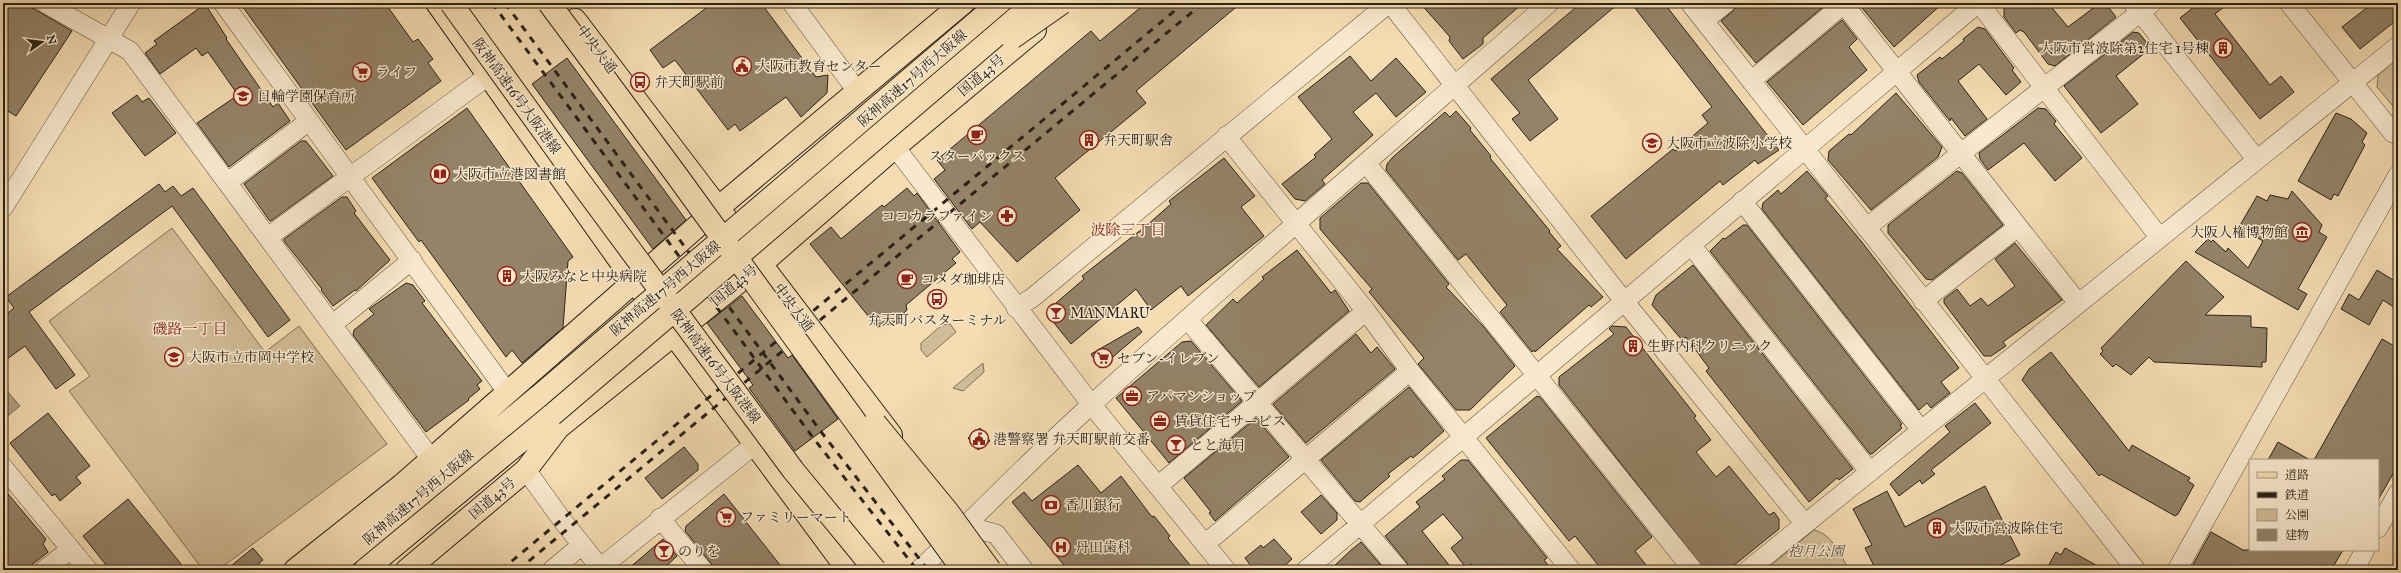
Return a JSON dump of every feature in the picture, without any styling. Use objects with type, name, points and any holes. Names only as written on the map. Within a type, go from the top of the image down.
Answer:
[{"type":"main road","points":[[437,3],[635,282],[754,445],[848,570]]},
{"type":"main road","name":"阪神高速16号大阪港線","points":[[451,3],[793,470],[875,570]]},
{"type":"main road","points":[[549,3],[802,347],[963,570]]},
{"type":"main road","name":"中央大通","points":[[562,3],[870,410],[966,526],[999,570]]},
{"type":"main road","points":[[295,570],[402,485],[718,208],[963,3]]},
{"type":"main road","name":"阪神高速17号西大阪線","points":[[329,570],[539,396],[999,3]]},
{"type":"main road","name":"阪神高速17号西大阪線","points":[[365,570],[552,415],[1034,3]]},
{"type":"main road","name":"国道43号","points":[[794,144],[806,158],[822,166],[846,164],[875,146],[1045,3]]},
{"type":"main road","points":[[937,86],[1062,3]]},
{"type":"main road","name":"国道43号","points":[[407,570],[558,428],[761,264],[895,147],[1066,3]]},
{"type":"main road","points":[[572,337],[597,327],[617,327],[631,347],[626,365],[610,386]]},
{"type":"main road","points":[[802,347],[864,410],[948,512],[990,570]]},
{"type":"main road","points":[[706,353],[733,396],[855,570]]},
{"type":"main road","points":[[379,570],[518,465]]},
{"type":"main road","points":[[316,570],[375,521],[402,485]]},
{"type":"street","points":[[45,3],[130,51],[431,459]]},
{"type":"street","points":[[3,208],[131,3]]},
{"type":"street","points":[[222,3],[352,177],[508,393]]},
{"type":"street","points":[[792,3],[857,91]]},
{"type":"street","points":[[919,570],[966,526],[995,494],[1091,404],[1549,3]]},
{"type":"street","points":[[1690,3],[2136,570]]},
{"type":"street","points":[[1704,21],[1726,3]]},
{"type":"street","points":[[1751,81],[1844,3],[2078,303]]},
{"type":"street","points":[[1306,570],[1534,375],[1979,3],[2160,238]]},
{"type":"street","points":[[2289,3],[2394,133],[2398,135]]},
{"type":"street","points":[[1016,308],[1032,298],[1226,136],[1396,5],[1456,85],[1624,301],[1805,524]]},
{"type":"street","points":[[1866,228],[2045,87],[2142,6],[2257,160]]},
{"type":"street","points":[[1748,570],[2398,46]]},
{"type":"street","points":[[268,237],[488,76]]},
{"type":"street","points":[[228,182],[309,121]]},
{"type":"street","points":[[1226,136],[1366,312],[1462,437],[1571,570]]},
{"type":"street","points":[[895,147],[1016,308],[1091,404],[1226,570]]},
{"type":"street","points":[[1366,163],[1534,375],[1693,570]]},
{"type":"street","points":[[2177,570],[2398,175]]},
{"type":"street","points":[[1742,202],[1921,430]]},
{"type":"street","points":[[1923,301],[2018,227]]},
{"type":"street","points":[[1691,245],[1870,472]]},
{"type":"street","points":[[332,326],[412,260]]},
{"type":"street","points":[[1158,486],[1366,312]]},
{"type":"street","points":[[1188,320],[1258,401],[1305,461],[1399,570]]},
{"type":"street","points":[[1205,544],[1410,371]]},
{"type":"street","points":[[518,465],[601,569],[660,518],[754,445]]},
{"type":"street","points":[[3,467],[88,570]]},
{"type":"street","points":[[2379,526],[2398,493]]},
{"type":"street","points":[[660,518],[703,570]]},
{"type":"street","points":[[966,526],[996,534],[1024,570]]},
{"type":"street","points":[[552,570],[582,545]]},
{"type":"street","points":[[44,570],[71,549]]},
{"type":"street","points":[[2354,570],[2364,551]]},
{"type":"green space","points":[[2398,58],[2398,112],[2377,87],[2378,75]]},
{"type":"green space","points":[[172,228],[265,352],[299,326],[387,444],[218,570],[203,570],[69,391],[90,376],[49,321]]},
{"type":"green space","points":[[950,324],[956,332],[927,357],[921,350],[921,343],[942,325]]},
{"type":"green space","points":[[983,363],[984,372],[963,391],[953,388]]},
{"type":"green space","name":"抱月公園","points":[[1814,530],[1821,532],[1831,541],[1849,570],[1765,570]]},
{"type":"shaded area","points":[[3,386],[20,406],[3,420]]},
{"type":"building","points":[[3,3],[24,3],[72,31],[16,116],[3,108]]},
{"type":"building","name":"ライフ","points":[[240,3],[385,3],[413,42],[418,39],[433,59],[428,63],[441,81],[346,150]]},
{"type":"building","name":"大阪市教育センター","points":[[713,3],[761,3],[816,77],[828,75],[827,93],[801,117],[786,97],[740,131],[735,124],[728,130],[675,60],[663,68],[650,50]]},
{"type":"building","points":[[1146,3],[1241,3],[1136,91],[1146,103],[1055,178],[1080,210],[1017,262],[980,222],[972,229],[934,179],[945,170],[937,160],[1091,31],[1100,41]]},
{"type":"building","points":[[1420,3],[1523,3],[1483,38],[1483,44],[1463,59],[1449,41],[1450,37]]},
{"type":"building","points":[[1581,3],[1619,3],[1528,80],[1558,119],[1530,141],[1512,119],[1520,113],[1491,79]]},
{"type":"building","points":[[1631,3],[1664,3],[1779,150],[1758,164],[1755,160],[1723,185],[1720,181],[1626,259],[1591,216],[1673,149],[1675,151],[1708,123],[1702,115],[1712,107]]},
{"type":"building","points":[[1737,3],[1828,3],[1756,63],[1721,21],[1733,11]]},
{"type":"building","points":[[1858,3],[1943,3],[1894,47]]},
{"type":"building","points":[[2004,3],[2048,3],[2068,27],[2100,3],[2105,3],[2116,17],[2055,66],[2048,64],[2024,32],[2020,30],[2016,33],[2004,17]]},
{"type":"building","name":"大阪市営波除第2住宅 1号棟","points":[[2199,3],[2229,3],[2215,14],[2270,85],[2281,76],[2294,92],[2260,119],[2180,18]]},
{"type":"building","points":[[2373,3],[2398,3],[2398,19],[2360,49],[2342,27]]},
{"type":"building","points":[[205,4],[227,38],[226,39],[273,107],[278,103],[290,121],[229,167],[197,123],[238,95],[208,52],[202,56],[196,48],[160,74],[145,53],[157,44],[154,41]]},
{"type":"building","points":[[1842,20],[1857,39],[1849,47],[1867,70],[1803,125],[1767,82]]},
{"type":"building","points":[[1978,27],[1985,29],[2014,68],[2012,70],[2021,82],[2006,95],[1979,64],[1958,81],[1987,119],[1965,136],[1951,118],[1950,121],[1919,82],[1917,75],[1940,57],[1942,59]]},
{"type":"building","points":[[2133,32],[2139,33],[2151,48],[2116,76],[2138,104],[2101,133],[2064,86]]},
{"type":"building","points":[[1350,56],[1371,81],[1396,58],[1426,92],[1396,117],[1376,93],[1353,112],[1373,135],[1322,180],[1325,184],[1305,201],[1295,199],[1282,184],[1316,157],[1314,155],[1332,139],[1298,97]]},
{"type":"building","points":[[567,58],[686,220],[653,249],[532,84]]},
{"type":"building","points":[[1896,93],[1942,147],[1938,157],[1871,210],[1828,160],[1829,151],[1849,134],[1851,135]]},
{"type":"building","points":[[137,95],[142,102],[149,98],[176,133],[145,156],[112,113]]},
{"type":"building","points":[[467,108],[573,257],[568,261],[563,328],[522,363],[512,350],[506,357],[421,240],[419,242],[372,178]]},
{"type":"building","points":[[2038,108],[2046,109],[2056,121],[2054,124],[2082,158],[2055,181],[2024,143],[1988,170],[1980,159],[1979,153]]},
{"type":"building","points":[[1456,111],[1471,128],[1470,130],[1491,156],[1490,158],[1561,246],[1557,249],[1603,297],[1591,307],[1589,305],[1535,352],[1534,350],[1532,352],[1500,312],[1507,305],[1466,254],[1458,260],[1386,170],[1387,164],[1393,157],[1445,112],[1450,117]]},
{"type":"building","points":[[2336,113],[2351,119],[2367,133],[2362,142],[2365,145],[2338,196],[2334,194],[2331,200],[2298,181]]},
{"type":"building","points":[[301,141],[306,141],[333,176],[271,221],[244,184]]},
{"type":"building","points":[[1224,158],[1255,196],[1241,207],[1264,236],[1188,296],[1181,286],[1151,310],[1136,289],[1071,344],[1050,318],[1049,309],[1084,279],[1082,276],[1146,226],[1171,204],[1169,201]]},
{"type":"building","points":[[1807,171],[1828,196],[1825,198],[1861,241],[1959,368],[1941,382],[1950,393],[1931,408],[1927,403],[1919,410],[1762,209],[1763,203],[1778,190],[1781,194]]},
{"type":"building","points":[[1957,171],[1962,173],[2003,225],[1932,280],[1926,279],[1888,233],[1888,225]]},
{"type":"building","points":[[1361,183],[1368,183],[1449,284],[1446,287],[1483,326],[1515,366],[1470,410],[1456,410],[1418,364],[1424,358],[1369,292],[1372,289],[1320,229],[1320,218]]},
{"type":"building","points":[[159,184],[165,192],[173,186],[181,196],[193,188],[290,320],[268,337],[172,206],[29,312],[75,375],[56,389],[25,346],[3,362],[3,317],[14,308],[6,297]]},
{"type":"building","points":[[907,188],[914,196],[917,193],[960,252],[952,259],[956,263],[906,305],[907,310],[893,323],[877,327],[810,244],[831,227],[841,239],[882,205],[884,207]]},
{"type":"building","points":[[2292,191],[2322,225],[2319,232],[2327,237],[2298,289],[2307,294],[2298,310],[2195,252],[2208,239],[2211,242],[2213,240],[2226,252],[2228,248],[2248,268],[2263,241],[2239,227],[2257,196],[2267,201],[2270,195],[2288,199]]},
{"type":"building","points":[[342,197],[347,197],[356,211],[354,213],[390,260],[356,291],[355,290],[333,306],[284,239]]},
{"type":"building","points":[[1743,225],[1747,225],[1902,424],[1900,425],[1902,428],[1872,454],[1870,454],[1710,251],[1723,238],[1725,239]]},
{"type":"building","points":[[2015,243],[2062,300],[2003,342],[2006,346],[1991,356],[1984,356],[1944,303],[1944,299],[1957,289],[1970,306],[1981,298],[1988,306],[2015,286],[1995,259]]},
{"type":"building","points":[[1297,250],[1331,293],[1335,290],[1349,311],[1259,387],[1206,325],[1233,299],[1237,303],[1264,279],[1262,277]]},
{"type":"building","points":[[2186,261],[2224,297],[2205,315],[2251,316],[2251,327],[2267,328],[2266,362],[2262,362],[2262,367],[2154,362],[2149,357],[2131,375],[2116,364],[2113,367],[2100,354],[2103,351],[2101,348]]},
{"type":"building","points":[[1693,265],[1853,469],[1839,480],[1837,478],[1809,502],[1706,371],[1709,368],[1686,337],[1682,340],[1652,305],[1656,295]]},
{"type":"building","points":[[2377,270],[2398,283],[2398,310],[2383,300],[2369,325],[2341,309],[2349,294],[2359,300]]},
{"type":"building","points":[[406,283],[413,285],[425,301],[422,303],[482,381],[477,385],[480,389],[468,399],[469,400],[426,432],[353,335],[354,330],[374,314],[369,309]]},
{"type":"building","points":[[742,296],[788,358],[792,355],[838,419],[795,451],[749,388],[753,385],[707,323]]},
{"type":"building","points":[[1612,326],[1626,327],[1696,416],[1694,418],[1711,440],[1696,452],[1716,477],[1729,466],[1769,515],[1774,512],[1779,519],[1779,529],[1728,570],[1705,570],[1559,385],[1559,377],[1614,334],[1609,329]]},
{"type":"building","name":"セブン-イレブン","points":[[1138,327],[1142,332],[1100,368],[1091,354]]},
{"type":"building","points":[[1356,334],[1371,353],[1377,347],[1395,369],[1306,443],[1273,404]]},
{"type":"building","points":[[2382,339],[2398,348],[2398,465],[2379,498],[2379,459],[2315,459]]},
{"type":"building","points":[[1191,341],[1242,401],[1169,463],[1116,398],[1182,342]]},
{"type":"building","points":[[2051,352],[2129,451],[2132,445],[2190,478],[2188,481],[2194,485],[2178,514],[2175,516],[2101,474],[2099,476],[2022,380],[2029,369]]},
{"type":"building","points":[[1409,387],[1444,431],[1413,458],[1411,456],[1388,474],[1390,476],[1360,502],[1355,501],[1321,460]]},
{"type":"building","points":[[1537,396],[1540,397],[1652,537],[1635,551],[1650,570],[1602,570],[1575,536],[1569,541],[1486,438]]},
{"type":"building","points":[[1975,403],[1991,423],[1931,470],[1935,474],[1922,484],[1920,480],[1899,496],[1890,484],[1950,432],[1945,426]]},
{"type":"building","points":[[48,413],[90,466],[76,477],[81,483],[60,501],[55,494],[52,496],[10,443]]},
{"type":"building","points":[[1256,418],[1289,457],[1215,521],[1209,513],[1211,512],[1184,478]]},
{"type":"building","name":"港警察署 弁天町駅前交番","points":[[980,428],[990,441],[978,450],[968,438]]},
{"type":"building","points":[[2278,442],[2308,459],[2269,459]]},
{"type":"building","points":[[684,447],[698,464],[698,470],[662,499],[645,478]]},
{"type":"building","points":[[1461,460],[1468,460],[1547,558],[1544,560],[1552,570],[1476,570],[1471,564],[1466,568],[1451,548],[1463,538],[1443,514],[1422,531],[1453,570],[1410,570],[1407,563],[1385,536],[1420,507],[1416,502],[1445,479],[1442,476]]},
{"type":"building","points":[[1078,465],[1101,493],[1121,476],[1152,517],[1154,516],[1170,536],[1168,538],[1194,570],[1068,570],[1012,502],[1024,492],[1032,501]]},
{"type":"building","name":"大阪市営波除住宅","points":[[1985,486],[2020,555],[1991,570],[1876,570],[1865,548],[1872,545],[1853,509],[1887,491],[1905,527]]},
{"type":"building","points":[[3,488],[46,539],[43,544],[48,552],[25,570],[3,570]]},
{"type":"building","points":[[724,494],[784,570],[716,570],[685,531],[686,526]]},
{"type":"building","points":[[1321,495],[1337,513],[1337,520],[1321,534],[1301,512]]},
{"type":"building","points":[[128,499],[186,570],[110,570],[83,536]]},
{"type":"building","points":[[2211,532],[2243,550],[2249,551],[2342,551],[2331,570],[2190,570]]},
{"type":"building","points":[[663,539],[677,556],[662,570],[627,570]]},
{"type":"building","points":[[1274,539],[1292,559],[1280,570],[1254,570],[1245,558],[1261,545],[1263,548]]},
{"type":"building","points":[[1361,542],[1385,570],[1330,570],[1350,551]]},
{"type":"building","points":[[253,548],[263,560],[252,570],[226,570]]},
{"type":"building","points":[[2065,548],[2105,570],[2046,570],[2056,552],[2061,555]]},
{"type":"railway","points":[[492,3],[814,439],[917,570]]},
{"type":"railway","points":[[505,3],[822,433],[928,570]]},
{"type":"railway","points":[[501,570],[1184,3]]},
{"type":"railway","points":[[518,570],[1203,3]]},
{"type":"place","name":"大阪市営波除第2住宅 1号棟","points":[[2223,48]]},
{"type":"place","name":"大阪市教育センター","points":[[742,66]]},
{"type":"place","name":"ライフ","points":[[362,72]]},
{"type":"place","name":"弁天町駅前","points":[[640,82]]},
{"type":"place","name":"日輪学園保育所","points":[[243,96]]},
{"type":"place","name":"スターバックス","points":[[977,135]]},
{"type":"place","name":"弁天町駅舎","points":[[1089,140]]},
{"type":"place","name":"大阪市立波除小学校","points":[[1652,143]]},
{"type":"place","name":"大阪市立港図書館","points":[[440,174]]},
{"type":"place","name":"ココカラファイン","points":[[1007,216]]},
{"type":"place","name":"大阪人権博物館","points":[[2302,232]]},
{"type":"place","name":"大阪みなと中央病院","points":[[507,276]]},
{"type":"place","name":"コメダ珈琲店","points":[[907,279]]},
{"type":"place","name":"弁天町バスターミナル","points":[[937,299]]},
{"type":"place","name":"MANMARU","points":[[1056,313]]},
{"type":"place","name":"生野内科クリニック","points":[[1633,346]]},
{"type":"place","name":"大阪市立市岡中学校","points":[[174,357]]},
{"type":"place","name":"セブン-イレブン","points":[[1103,358]]},
{"type":"place","name":"アパマンショップ","points":[[1132,396]]},
{"type":"place","name":"賃貸住宅サービス","points":[[1160,421]]},
{"type":"place","name":"港警察署 弁天町駅前交番","points":[[979,439]]},
{"type":"place","name":"とと海月","points":[[1176,445]]},
{"type":"place","name":"香川銀行","points":[[1051,505]]},
{"type":"place","name":"ファミリーマート","points":[[726,517]]},
{"type":"place","name":"大阪市営波除住宅","points":[[1937,528]]},
{"type":"place","name":"丹田歯科","points":[[1061,547]]},
{"type":"place","name":"のりを","points":[[664,551]]},
{"type":"district","name":"波除三丁目","points":[[1128,230]]},
{"type":"district","name":"磯路一丁目","points":[[190,329]]}]
